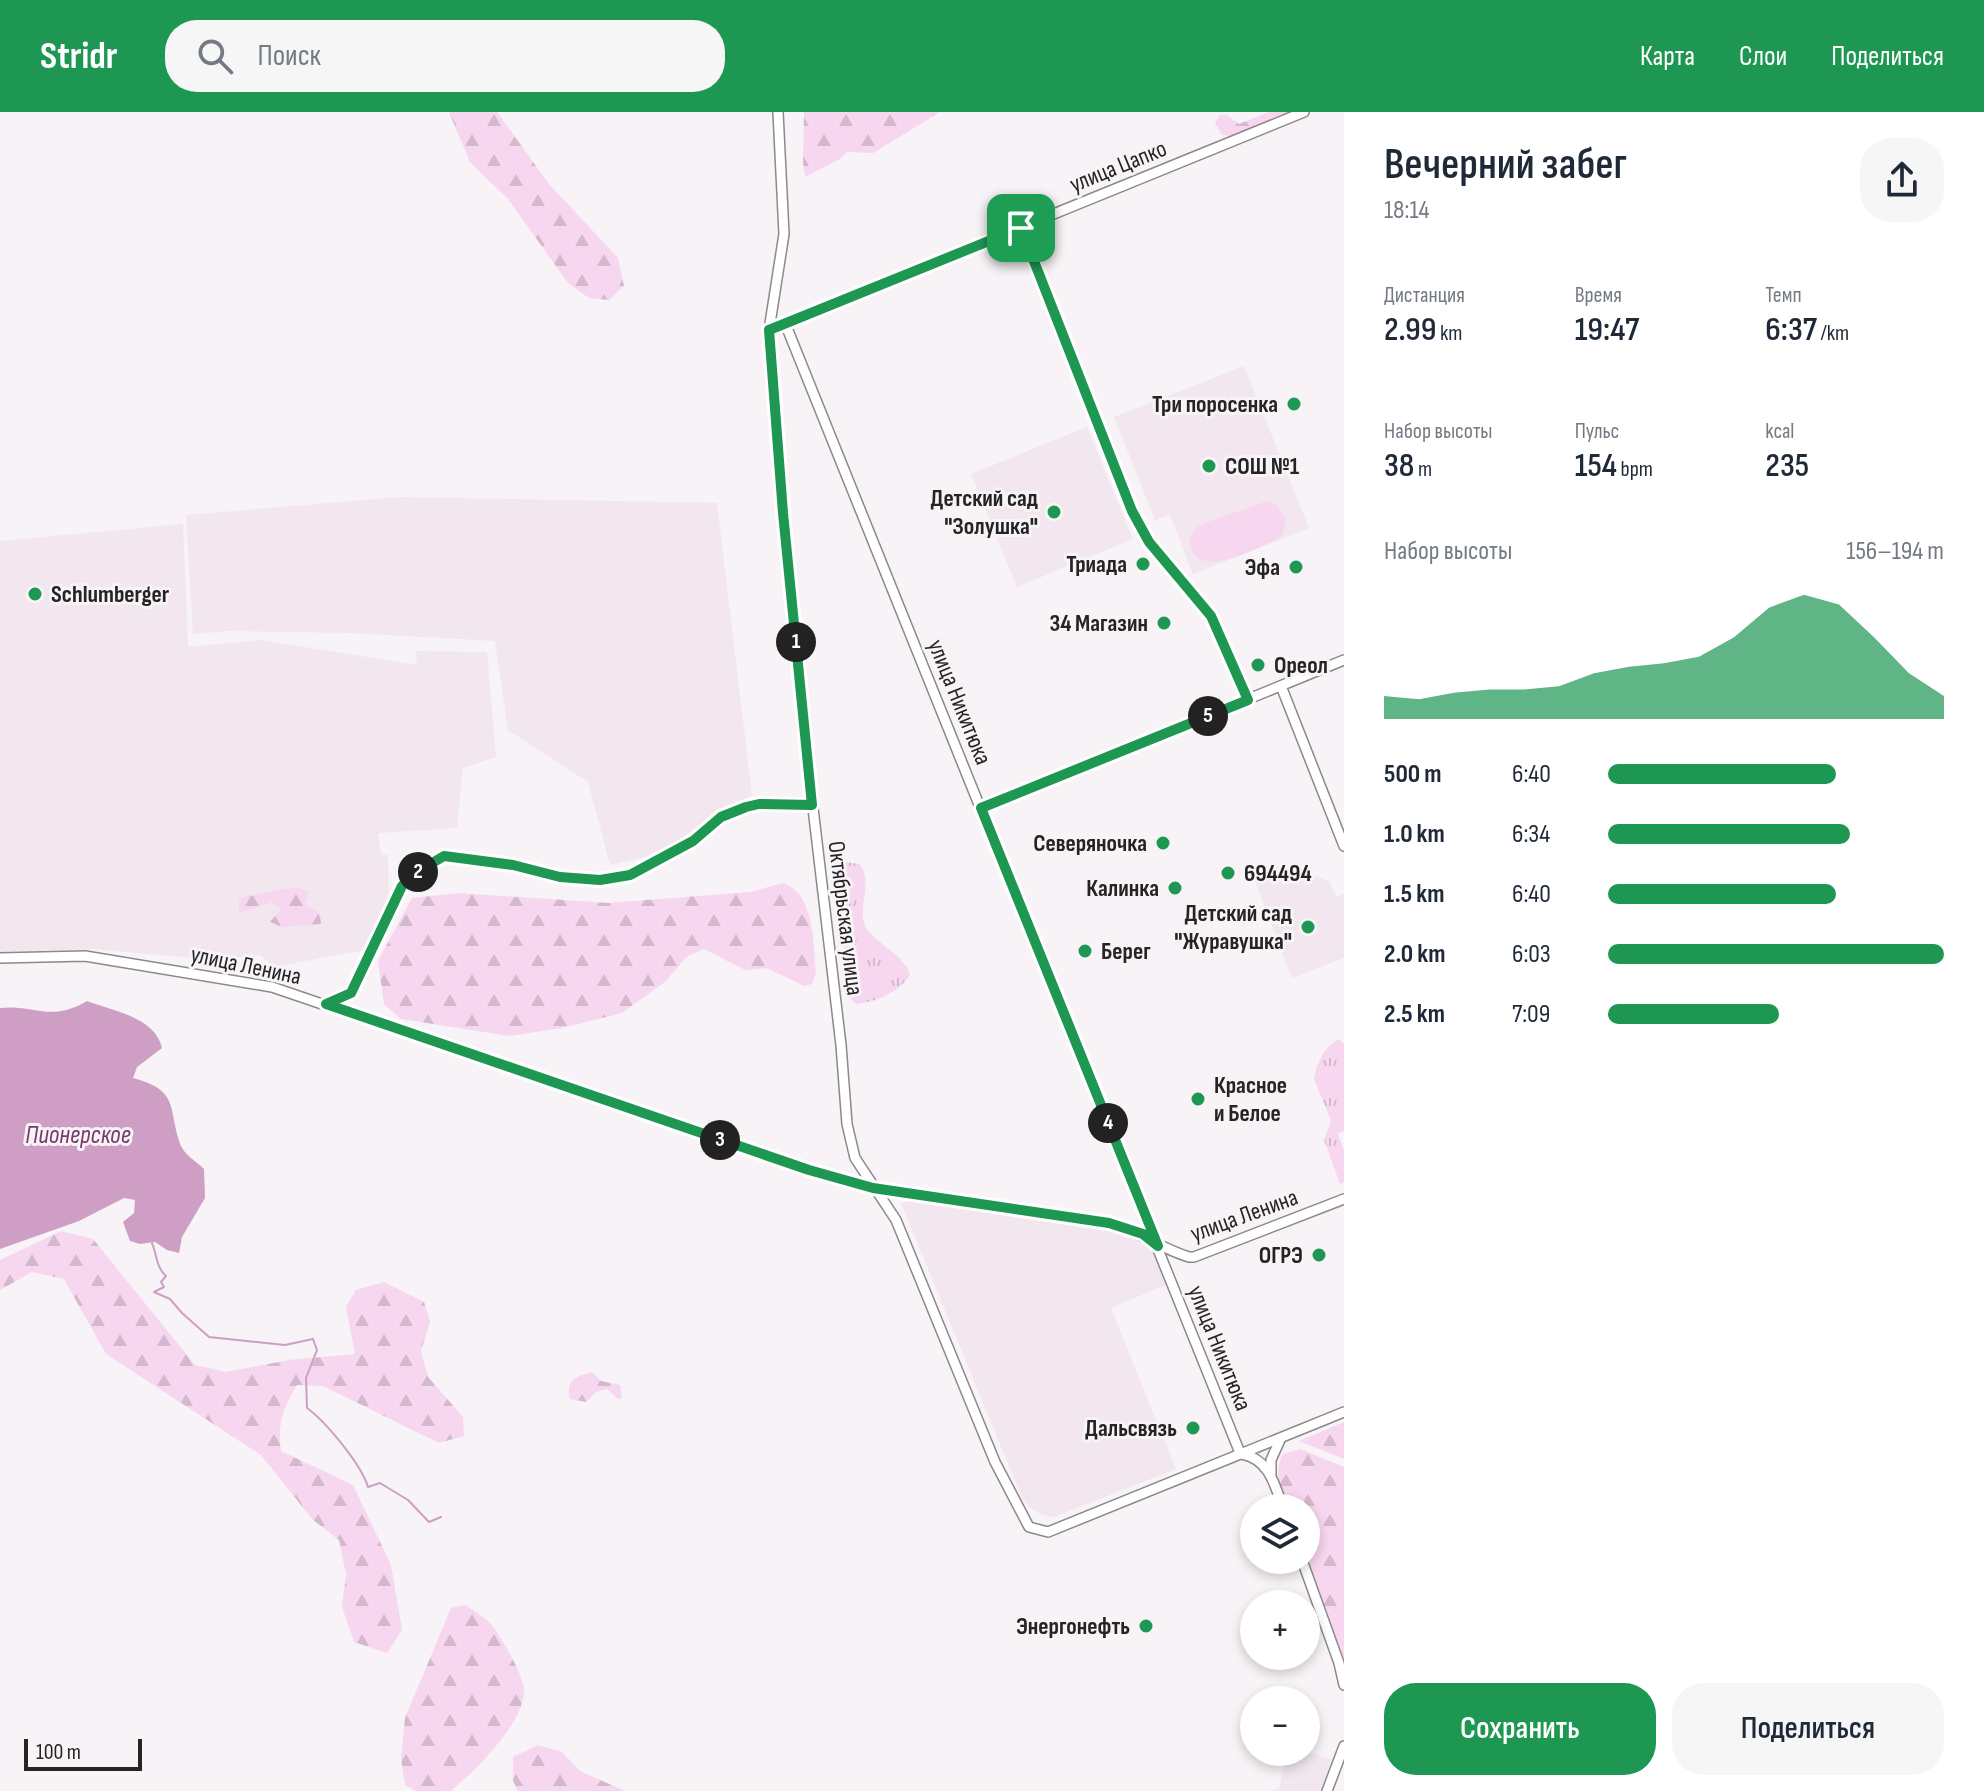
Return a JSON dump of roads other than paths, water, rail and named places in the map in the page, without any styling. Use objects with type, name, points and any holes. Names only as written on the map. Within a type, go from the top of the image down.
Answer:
[{"type":"street","name":"Октябрьская улица","points":[[778,112],[784,234],[769,330],[783,513],[812,805],[841,1045],[847,1124],[855,1158],[896,1220],[995,1462],[1029,1527],[1048,1532],[1240,1453]]},
{"type":"street","name":"улица Цапко","points":[[769,330],[1304,112]]},
{"type":"street","points":[[1021,228],[1132,511],[1149,542],[1211,616],[1248,700]]},
{"type":"street","name":"улица Никитюка","points":[[785,323],[1240,1453]]},
{"type":"street","points":[[981,808],[1344,660]]},
{"type":"street","points":[[1281,686],[1344,846]]},
{"type":"street","points":[[355,1014],[351,993],[402,886],[412,875],[444,856],[513,865],[560,877],[600,880],[630,875],[693,841],[721,817],[746,807],[759,804],[812,805]]},
{"type":"street","name":"улица Ленина","points":[[0,958],[85,956],[272,987],[766,1156],[873,1188],[1109,1223],[1143,1234],[1158,1246],[1194,1257],[1344,1199]]},
{"type":"street","points":[[326,1004],[351,993]]},
{"type":"street","points":[[1240,1453],[1344,1412]]},
{"type":"street","points":[[1278,1494],[1271,1474],[1271,1460],[1282,1439]]},
{"type":"street","points":[[1240,1453],[1251,1455],[1271,1474]]},
{"type":"street","points":[[1307,1574],[1344,1685]]},
{"type":"street","points":[[1327,1791],[1344,1746]]},
{"type":"water","name":"Пионерское","points":[[87,1001],[142,1022],[158,1037],[162,1048],[137,1067],[133,1078],[148,1083],[166,1095],[181,1146],[204,1169],[205,1198],[182,1237],[179,1253],[155,1242],[140,1244],[130,1241],[123,1222],[134,1213],[135,1200],[124,1198],[79,1221],[0,1249],[0,1008],[53,1012]]},
{"type":"waterway","points":[[152,1243],[158,1265],[166,1276],[161,1282],[164,1287],[154,1292],[170,1299],[209,1337],[285,1345],[313,1339],[317,1350],[306,1378],[307,1408],[342,1444],[368,1487],[380,1483],[408,1500],[429,1522],[441,1517]]},
{"type":"place","name":"Три поросенка","points":[[1294,404]]},
{"type":"place","name":"СОШ №1","points":[[1209,466]]},
{"type":"place","name":"Детский сад \"Золушка\"","points":[[1054,512]]},
{"type":"place","name":"Триада","points":[[1143,564]]},
{"type":"place","name":"Эфа","points":[[1296,567]]},
{"type":"place","name":"Schlumberger","points":[[35,594]]},
{"type":"place","name":"34 Магазин","points":[[1164,623]]},
{"type":"place","name":"Ореол","points":[[1258,665]]},
{"type":"place","name":"Северяночка","points":[[1163,843]]},
{"type":"place","name":"694494","points":[[1228,873]]},
{"type":"place","name":"Калинка","points":[[1175,888]]},
{"type":"place","name":"Детский сад \"Журавушка\"","points":[[1308,927]]},
{"type":"place","name":"Берег","points":[[1085,951]]},
{"type":"place","name":"Красное и Белое","points":[[1198,1099]]},
{"type":"place","name":"ОГРЭ","points":[[1319,1255]]},
{"type":"place","name":"Дальсвязь","points":[[1193,1428]]},
{"type":"place","name":"Энергонефть","points":[[1146,1626]]}]
